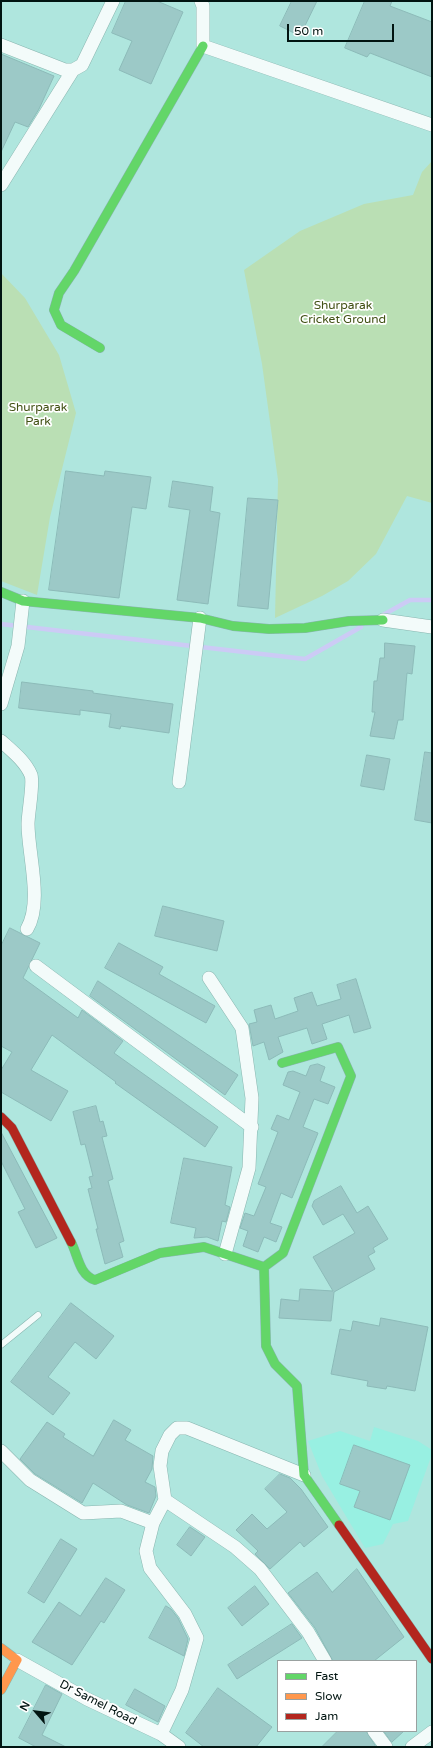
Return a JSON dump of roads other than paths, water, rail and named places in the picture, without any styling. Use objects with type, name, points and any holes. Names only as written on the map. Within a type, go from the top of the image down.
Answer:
[{"type":"street","points":[[1,185],[73,70],[82,65],[113,1]]},
{"type":"street","points":[[100,348],[61,325],[54,310],[59,293],[74,270],[203,46],[204,6],[201,1]]},
{"type":"street","points":[[1,45],[65,70],[73,70]]},
{"type":"street","points":[[203,46],[432,125]]},
{"type":"street","points":[[1,592],[23,604],[42,602],[88,608],[200,618],[234,626],[269,629],[305,628],[349,621],[383,620],[432,627]]},
{"type":"street","points":[[1,704],[18,646],[23,604]]},
{"type":"street","points":[[179,782],[200,618]]},
{"type":"street","points":[[3,746],[23,762],[31,777],[28,824],[33,906],[32,922],[27,929]]},
{"type":"street","points":[[36,966],[252,1127]]},
{"type":"street","points":[[209,978],[242,1028],[252,1098],[252,1127],[249,1168],[225,1254]]},
{"type":"street","points":[[264,1267],[282,1254],[351,1076],[338,1048],[282,1063]]},
{"type":"street","points":[[1,1117],[12,1128],[72,1246],[80,1266],[89,1278],[95,1280],[160,1253],[204,1247],[264,1267]]},
{"type":"street","points":[[264,1267],[266,1346],[275,1364],[297,1386],[304,1474],[432,1659]]},
{"type":"street","points":[[161,1734],[182,1690],[197,1638],[186,1614],[150,1568],[146,1551],[153,1523],[165,1500],[160,1466],[162,1451],[170,1435],[177,1428],[187,1428],[304,1474]]},
{"type":"street","points":[[1,1452],[30,1480],[83,1512],[121,1511],[153,1523]]},
{"type":"street","points":[[165,1500],[235,1547],[260,1569],[308,1632],[324,1660]]},
{"type":"street","points":[[1,1648],[17,1660],[1,1690]]},
{"type":"street","name":"Dr Samel Road","points":[[17,1660],[87,1699],[161,1734],[179,1747]]},
{"type":"street","points":[[375,1732],[386,1747]]},
{"type":"street","points":[[412,1747],[432,1732]]},
{"type":"lane","points":[[1,1345],[38,1316]]},
{"type":"waterway","points":[[383,615],[410,600],[432,600]]},
{"type":"waterway","points":[[1,624],[305,659],[361,627]]},
{"type":"park label","name":"Shurparak Cricket Ground","points":[[343,313]]},
{"type":"park label","name":"Shurparak Park","points":[[38,415]]}]
